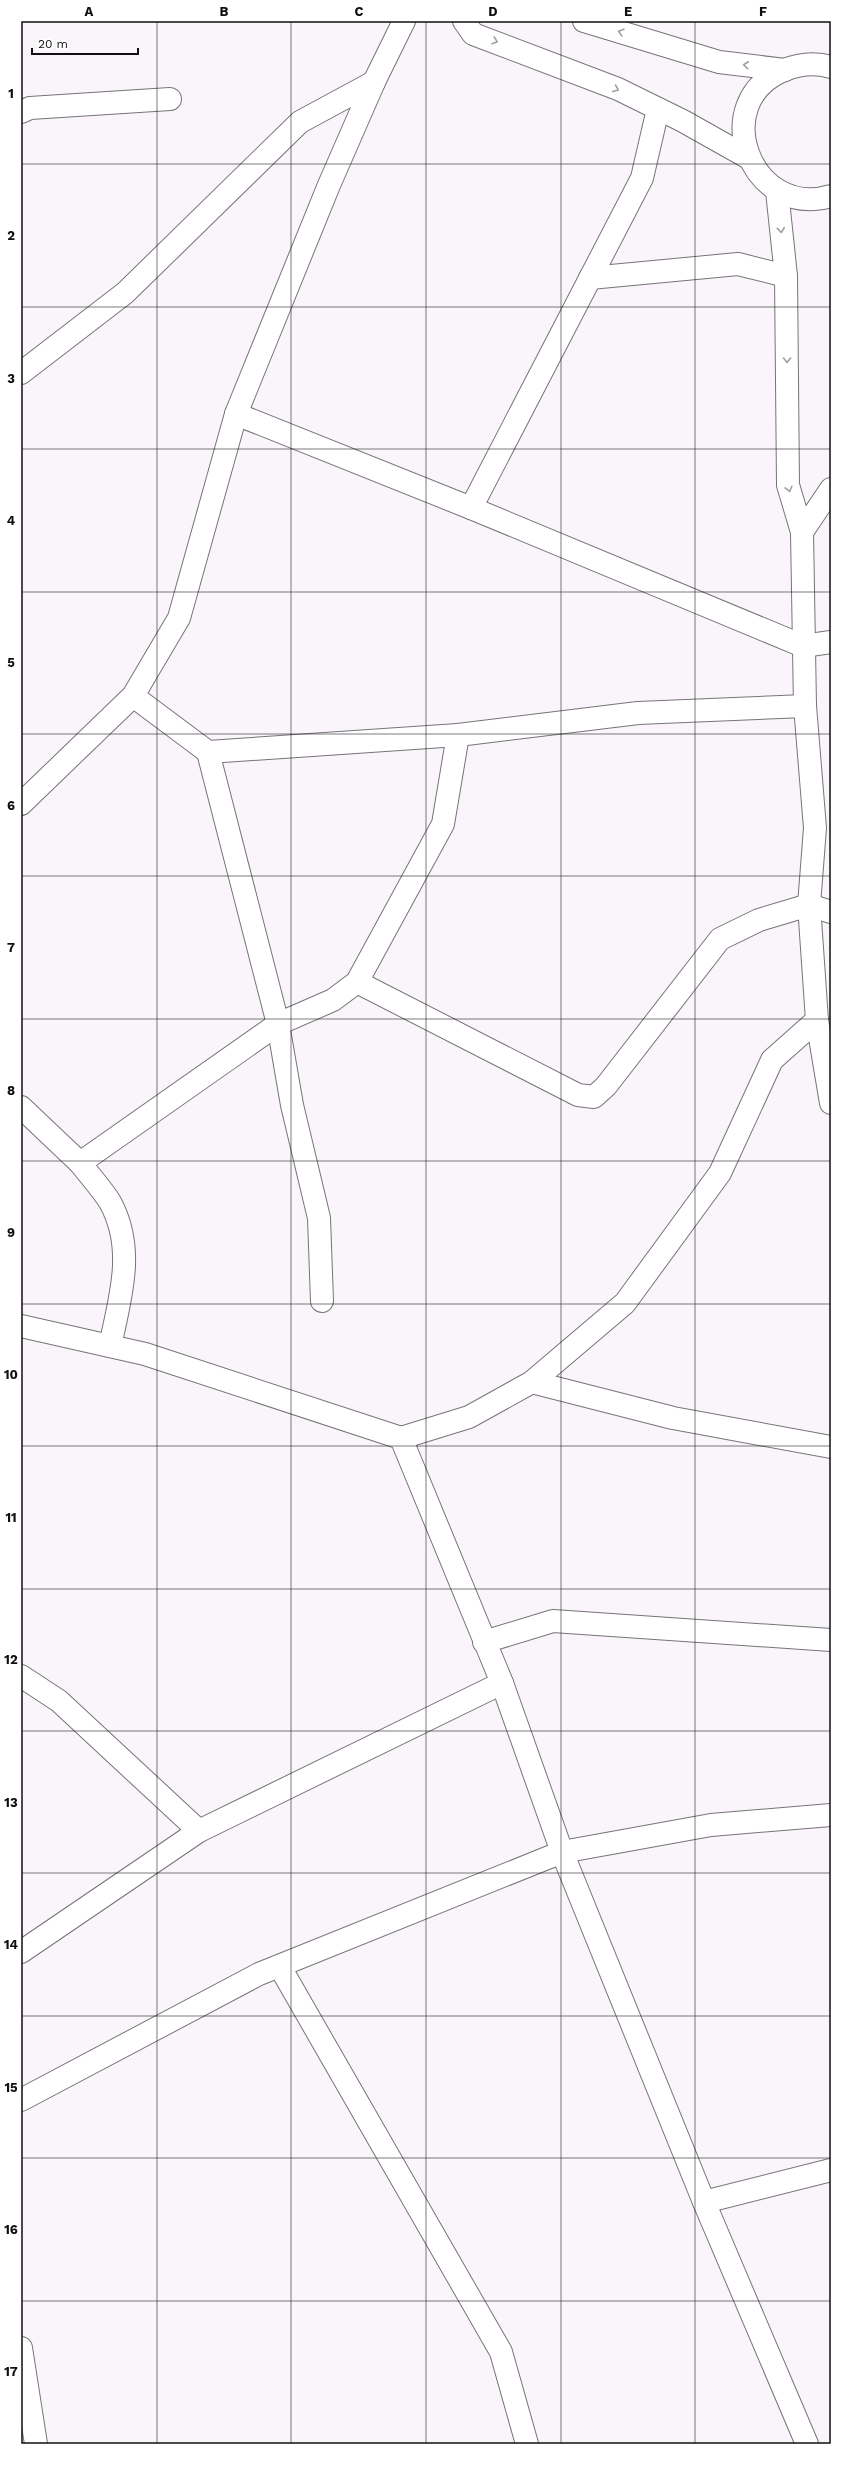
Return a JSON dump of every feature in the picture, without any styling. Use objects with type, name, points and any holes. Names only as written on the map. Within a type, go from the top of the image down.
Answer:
[{"type":"street","points":[[21,804],[133,696],[179,618],[236,414],[329,185],[374,82],[404,21]]},
{"type":"street","points":[[464,21],[473,34],[618,89],[747,157]]},
{"type":"street","points":[[584,21],[719,62],[785,70]]},
{"type":"street","points":[[831,67],[820,64],[796,65],[775,74],[758,90],[746,110],[743,133],[747,157],[759,176],[777,191],[798,199],[820,200],[831,196]]},
{"type":"street","points":[[21,373],[125,293],[300,122],[374,82]]},
{"type":"street","points":[[21,112],[30,108],[170,99]]},
{"type":"street","points":[[471,508],[642,178],[658,109]]},
{"type":"street","points":[[777,191],[786,276],[788,485],[802,532],[805,706],[815,828],[809,905],[817,1020],[831,1103]]},
{"type":"street","points":[[590,278],[738,264],[786,276]]},
{"type":"street","points":[[236,414],[471,508],[804,646],[831,642]]},
{"type":"street","points":[[802,532],[831,489]]},
{"type":"street","points":[[133,696],[208,752],[278,1024],[292,1105],[319,1218],[322,1301]]},
{"type":"street","points":[[208,752],[458,735],[638,713],[805,706]]},
{"type":"street","points":[[80,1164],[278,1024],[333,1000],[357,982],[443,824],[458,735]]},
{"type":"street","points":[[357,982],[578,1095],[594,1097],[606,1086],[720,939],[759,920],[809,905],[831,912]]},
{"type":"street","points":[[21,1326],[145,1354],[401,1438],[469,1417],[532,1382],[625,1303],[720,1173],[772,1060],[817,1020]]},
{"type":"street","points":[[21,1108],[80,1164],[110,1203],[122,1237],[125,1277],[110,1346]]},
{"type":"street","points":[[532,1382],[673,1418],[831,1447]]},
{"type":"street","points":[[401,1438],[502,1683],[562,1852],[704,2202],[807,2444]]},
{"type":"street","points":[[484,1642],[552,1621],[831,1640]]},
{"type":"street","points":[[21,1676],[60,1701],[199,1831]]},
{"type":"street","points":[[21,1952],[199,1831],[502,1683]]},
{"type":"street","points":[[21,2100],[259,1974],[280,1967],[562,1852],[711,1825],[831,1815]]},
{"type":"street","points":[[280,1967],[501,2352],[527,2444]]},
{"type":"street","points":[[704,2202],[831,2170]]},
{"type":"street","points":[[21,2348],[36,2444]]}]
